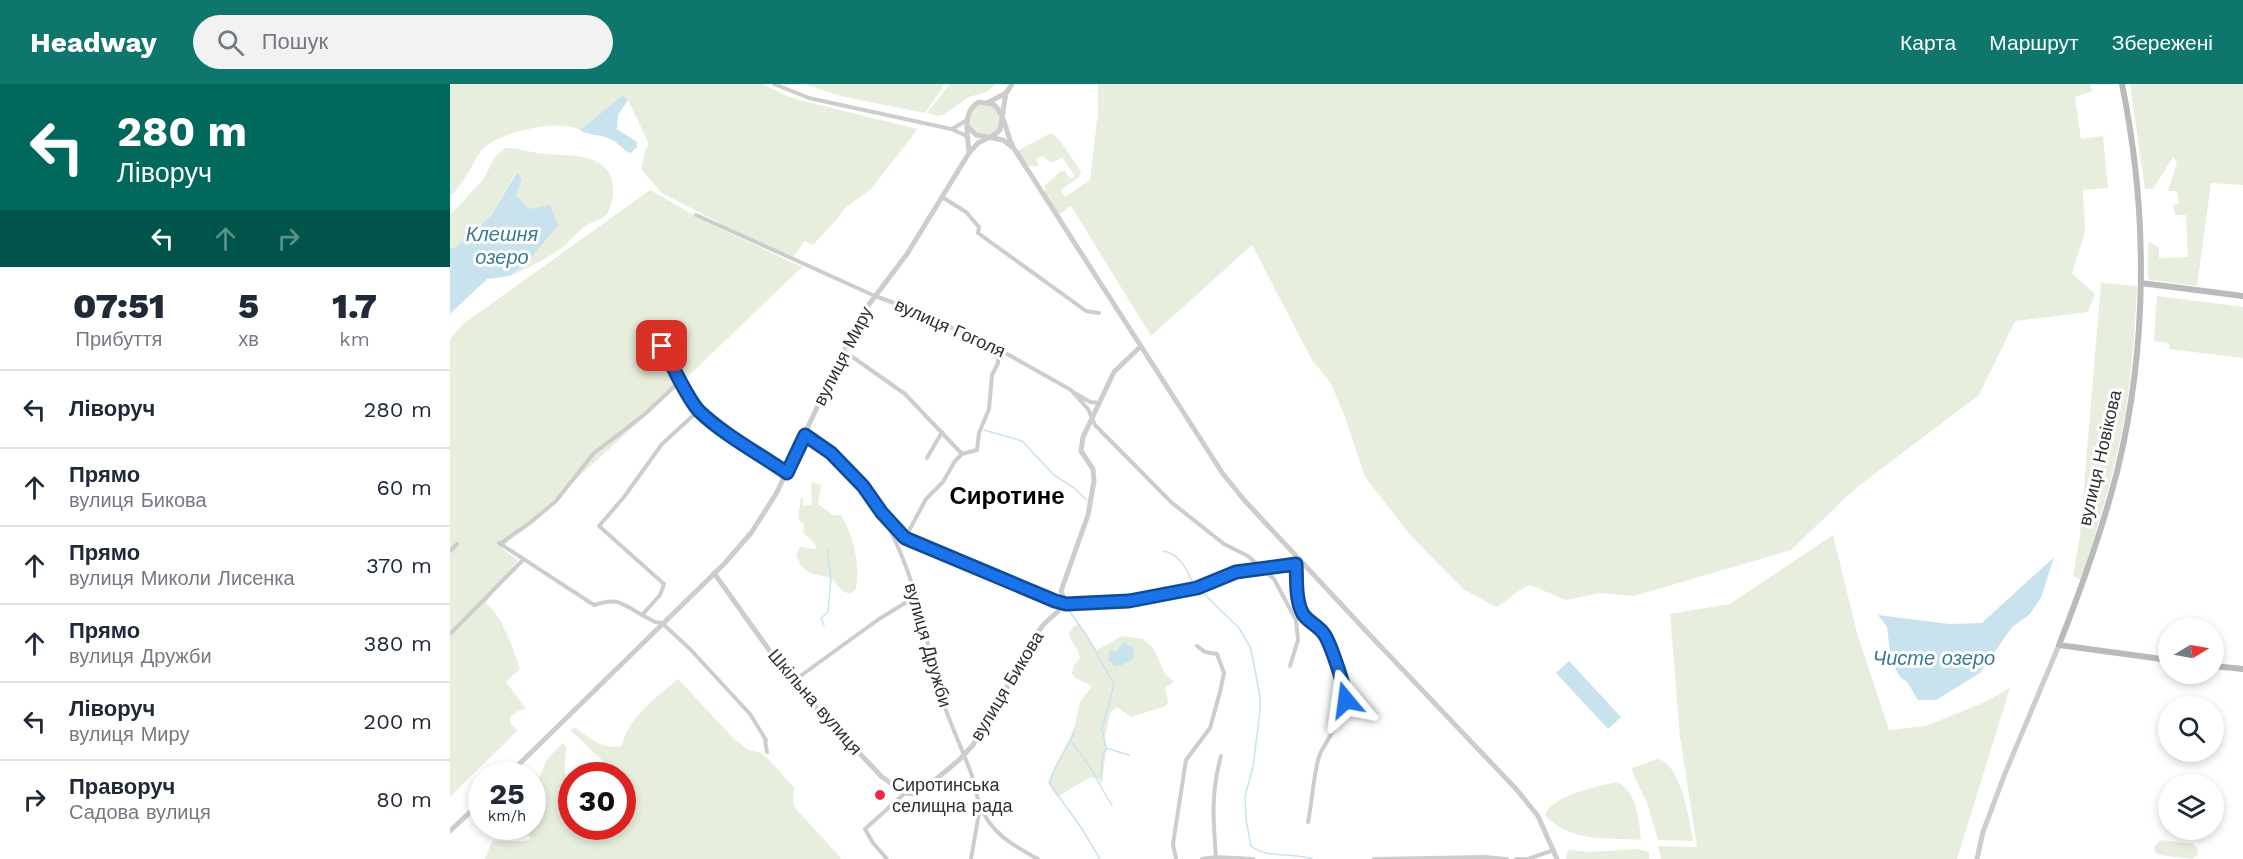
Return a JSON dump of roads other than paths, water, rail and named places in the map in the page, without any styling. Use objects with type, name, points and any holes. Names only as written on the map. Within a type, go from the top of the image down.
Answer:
[{"type":"main road","name":"вулиця Новікова","points":[[2059,645],[2106,514],[2130,403],[2137,348],[2141,283],[2140,208],[2122,84]]},
{"type":"main road","points":[[2141,283],[2243,296]]},
{"type":"main road","points":[[2059,645],[2158,658]]},
{"type":"main road","points":[[2224,667],[2243,669]]},
{"type":"street","points":[[774,84],[809,98],[951,129],[968,136],[1003,140],[1013,147]]},
{"type":"street","points":[[987,137],[1001,127],[1006,93],[1012,84]]},
{"type":"street","points":[[969,153],[967,123],[972,107],[979,102],[988,102],[1006,93]]},
{"type":"street","points":[[988,102],[998,107],[1013,147],[1223,474],[1516,790],[1538,816],[1557,859]]},
{"type":"street","points":[[951,129],[967,123]]},
{"type":"street","points":[[967,123],[972,132],[980,137]]},
{"type":"street","name":"вулиця Миру","points":[[714,573],[762,518],[787,473],[861,315],[901,262],[969,153],[987,137]]},
{"type":"street","points":[[942,197],[966,212],[979,227],[978,233],[1006,255],[1086,311],[1100,313]]},
{"type":"street","name":"вулиця Гоголя","points":[[696,215],[875,296],[916,311],[1010,355],[1071,390],[1092,416],[1095,426],[1171,502],[1224,544],[1248,556],[1274,579],[1296,620],[1298,640],[1290,666]]},
{"type":"street","points":[[662,346],[691,400],[699,410],[736,439],[787,473]]},
{"type":"street","points":[[1066,604],[1061,591],[1089,509],[1094,481],[1093,469],[1081,451],[1083,437],[1114,372],[1140,347]]},
{"type":"street","points":[[905,538],[926,499],[943,482],[962,454],[977,450],[980,433],[989,409],[993,375],[998,363],[998,350]]},
{"type":"street","points":[[843,351],[905,394],[962,454]]},
{"type":"street","points":[[998,363],[1010,355]]},
{"type":"street","points":[[681,380],[645,414],[593,454],[556,501],[531,522],[500,543],[594,605],[610,600],[619,601],[655,622],[662,623],[690,649],[757,723],[766,740],[767,752]]},
{"type":"street","points":[[1071,390],[1090,402],[1099,403]]},
{"type":"street","points":[[642,615],[660,595],[664,584],[599,526],[624,497],[662,444],[699,410]]},
{"type":"street","points":[[927,458],[942,432]]},
{"type":"street","name":"вулиця Дружби","points":[[805,435],[831,453],[863,486],[882,513],[897,545],[915,597],[922,618],[935,679],[964,755],[980,806],[996,831],[1008,842],[1038,859]]},
{"type":"street","points":[[882,513],[905,538],[1066,604],[1150,598],[1197,588],[1236,572],[1304,564]]},
{"type":"street","points":[[450,551],[457,544]]},
{"type":"street","points":[[450,634],[524,559]]},
{"type":"street","points":[[1296,564],[1298,596],[1303,615],[1324,634],[1346,688],[1346,700],[1336,726],[1319,756],[1308,822]]},
{"type":"street","points":[[521,762],[714,573]]},
{"type":"street","name":"Шкільна вулиця","points":[[714,573],[792,682],[882,777],[904,793]]},
{"type":"street","points":[[792,682],[879,619],[915,597]]},
{"type":"street","name":"вулиця Бикова","points":[[887,859],[873,843],[865,829],[904,793],[914,794],[928,786],[973,746],[988,715],[1004,696],[1031,641],[1044,624],[1066,604]]},
{"type":"street","name":"вулиця Новікова","points":[[1977,859],[2009,762],[2059,645]]},
{"type":"street","points":[[1176,859],[1173,844],[1186,760],[1210,728],[1224,673],[1217,654],[1204,651],[1197,646]]},
{"type":"street","points":[[1215,856],[1214,780],[1221,756]]},
{"type":"street","points":[[971,859],[980,806]]},
{"type":"street","points":[[450,831],[468,814]]},
{"type":"street","points":[[1516,859],[1528,859],[1554,850]]},
{"type":"street","points":[[1202,859],[1215,856],[1253,859]]},
{"type":"street","points":[[1374,859],[1484,857],[1507,859]]},
{"type":"water","points":[[623,95],[628,100],[618,115],[617,129],[637,142],[637,147],[631,153],[610,139],[580,130]]},
{"type":"water","name":"Клешня озеро","points":[[517,172],[522,180],[516,195],[529,209],[550,205],[558,225],[531,258],[510,276],[487,279],[450,314],[450,248],[454,249],[491,216]]},
{"type":"water","name":"Чисте озеро","points":[[2054,557],[2041,598],[2029,615],[2012,627],[1980,673],[1936,700],[1918,700],[1891,661],[1887,627],[1878,615],[1949,624],[1982,623]]},
{"type":"water","points":[[1124,642],[1134,649],[1133,659],[1115,666],[1108,660],[1109,651],[1117,651]]},
{"type":"water","points":[[1569,661],[1621,717],[1608,729],[1556,673]]},
{"type":"waterway","points":[[984,430],[1022,441],[1054,475],[1087,500]]},
{"type":"waterway","points":[[824,625],[821,618],[828,612],[831,577],[827,550]]},
{"type":"waterway","points":[[1163,551],[1179,559],[1195,586]]},
{"type":"waterway","points":[[1199,589],[1239,628],[1250,647],[1253,659],[1260,697],[1260,711],[1253,767],[1245,796],[1251,846],[1265,853],[1312,859]]},
{"type":"waterway","points":[[1068,609],[1088,638],[1114,684],[1102,729],[1106,748],[1129,755]]},
{"type":"waterway","points":[[1075,730],[1054,770],[1050,784],[1100,859]]},
{"type":"waterway","points":[[1072,742],[1090,767],[1112,806]]},
{"type":"waterway","points":[[1101,782],[1103,754],[1106,749]]},
{"type":"place","name":"Сиротинська селищна рада","points":[[880,795]]},
{"type":"district","name":"Сиротине","points":[[1007,496]]}]
